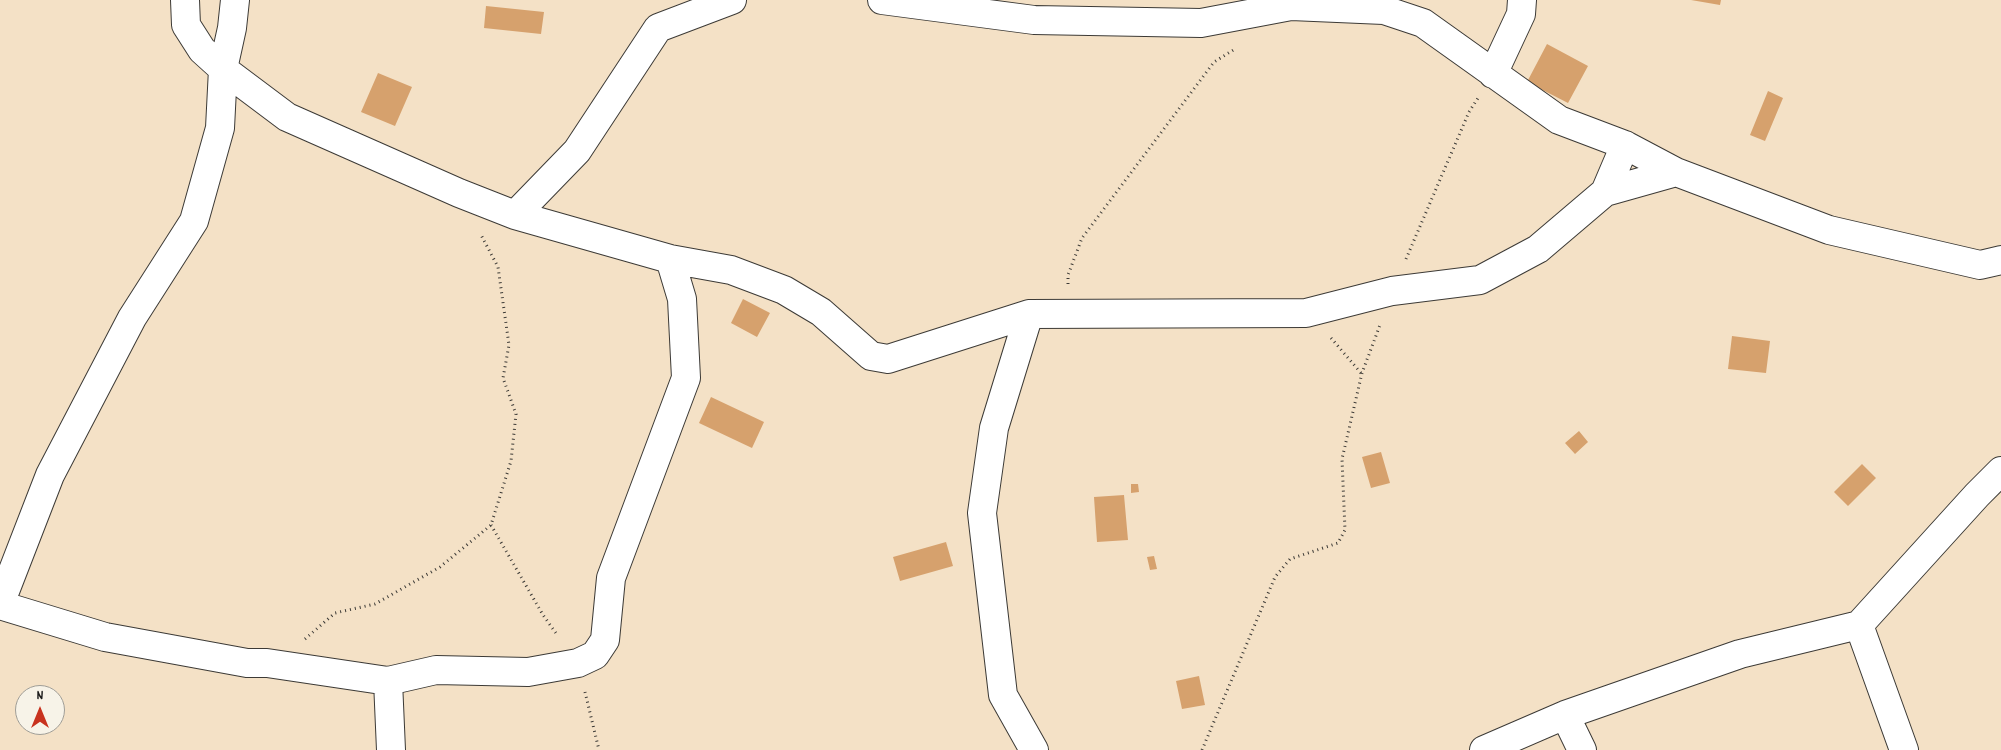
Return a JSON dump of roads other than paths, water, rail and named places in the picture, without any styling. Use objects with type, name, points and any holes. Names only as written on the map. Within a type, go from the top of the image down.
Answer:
[{"type":"street","points":[[184,0],[186,25],[202,50],[223,70],[287,117],[459,193],[515,215],[670,259],[731,270],[784,290],[821,312],[871,356],[888,359],[1029,314],[1306,313],[1392,291],[1480,280],[1538,249],[1605,192],[1676,172]]},
{"type":"street","points":[[236,0],[223,70],[220,128],[194,221],[132,318],[50,475],[0,605],[105,637],[247,663],[267,663],[388,681],[436,670],[528,672],[578,663],[595,655],[605,640],[611,578],[686,378],[682,300],[670,259]]},
{"type":"street","points":[[515,215],[576,151],[658,28],[732,0]]},
{"type":"street","points":[[882,0],[1054,21],[1201,23],[1291,6],[1384,10],[1423,23],[1559,120],[1625,145],[1676,172],[1828,230],[1980,265],[2001,260]]},
{"type":"street","points":[[1493,74],[1521,14],[1522,0]]},
{"type":"street","points":[[1605,192],[1625,145]]},
{"type":"street","points":[[1029,314],[994,428],[982,512],[1003,695],[1034,750]]},
{"type":"street","points":[[1484,750],[1565,715],[1740,654],[1859,625],[1976,495],[2001,472]]},
{"type":"street","points":[[1859,625],[1904,750]]},
{"type":"street","points":[[388,681],[391,750]]},
{"type":"street","points":[[1565,715],[1582,750]]}]
